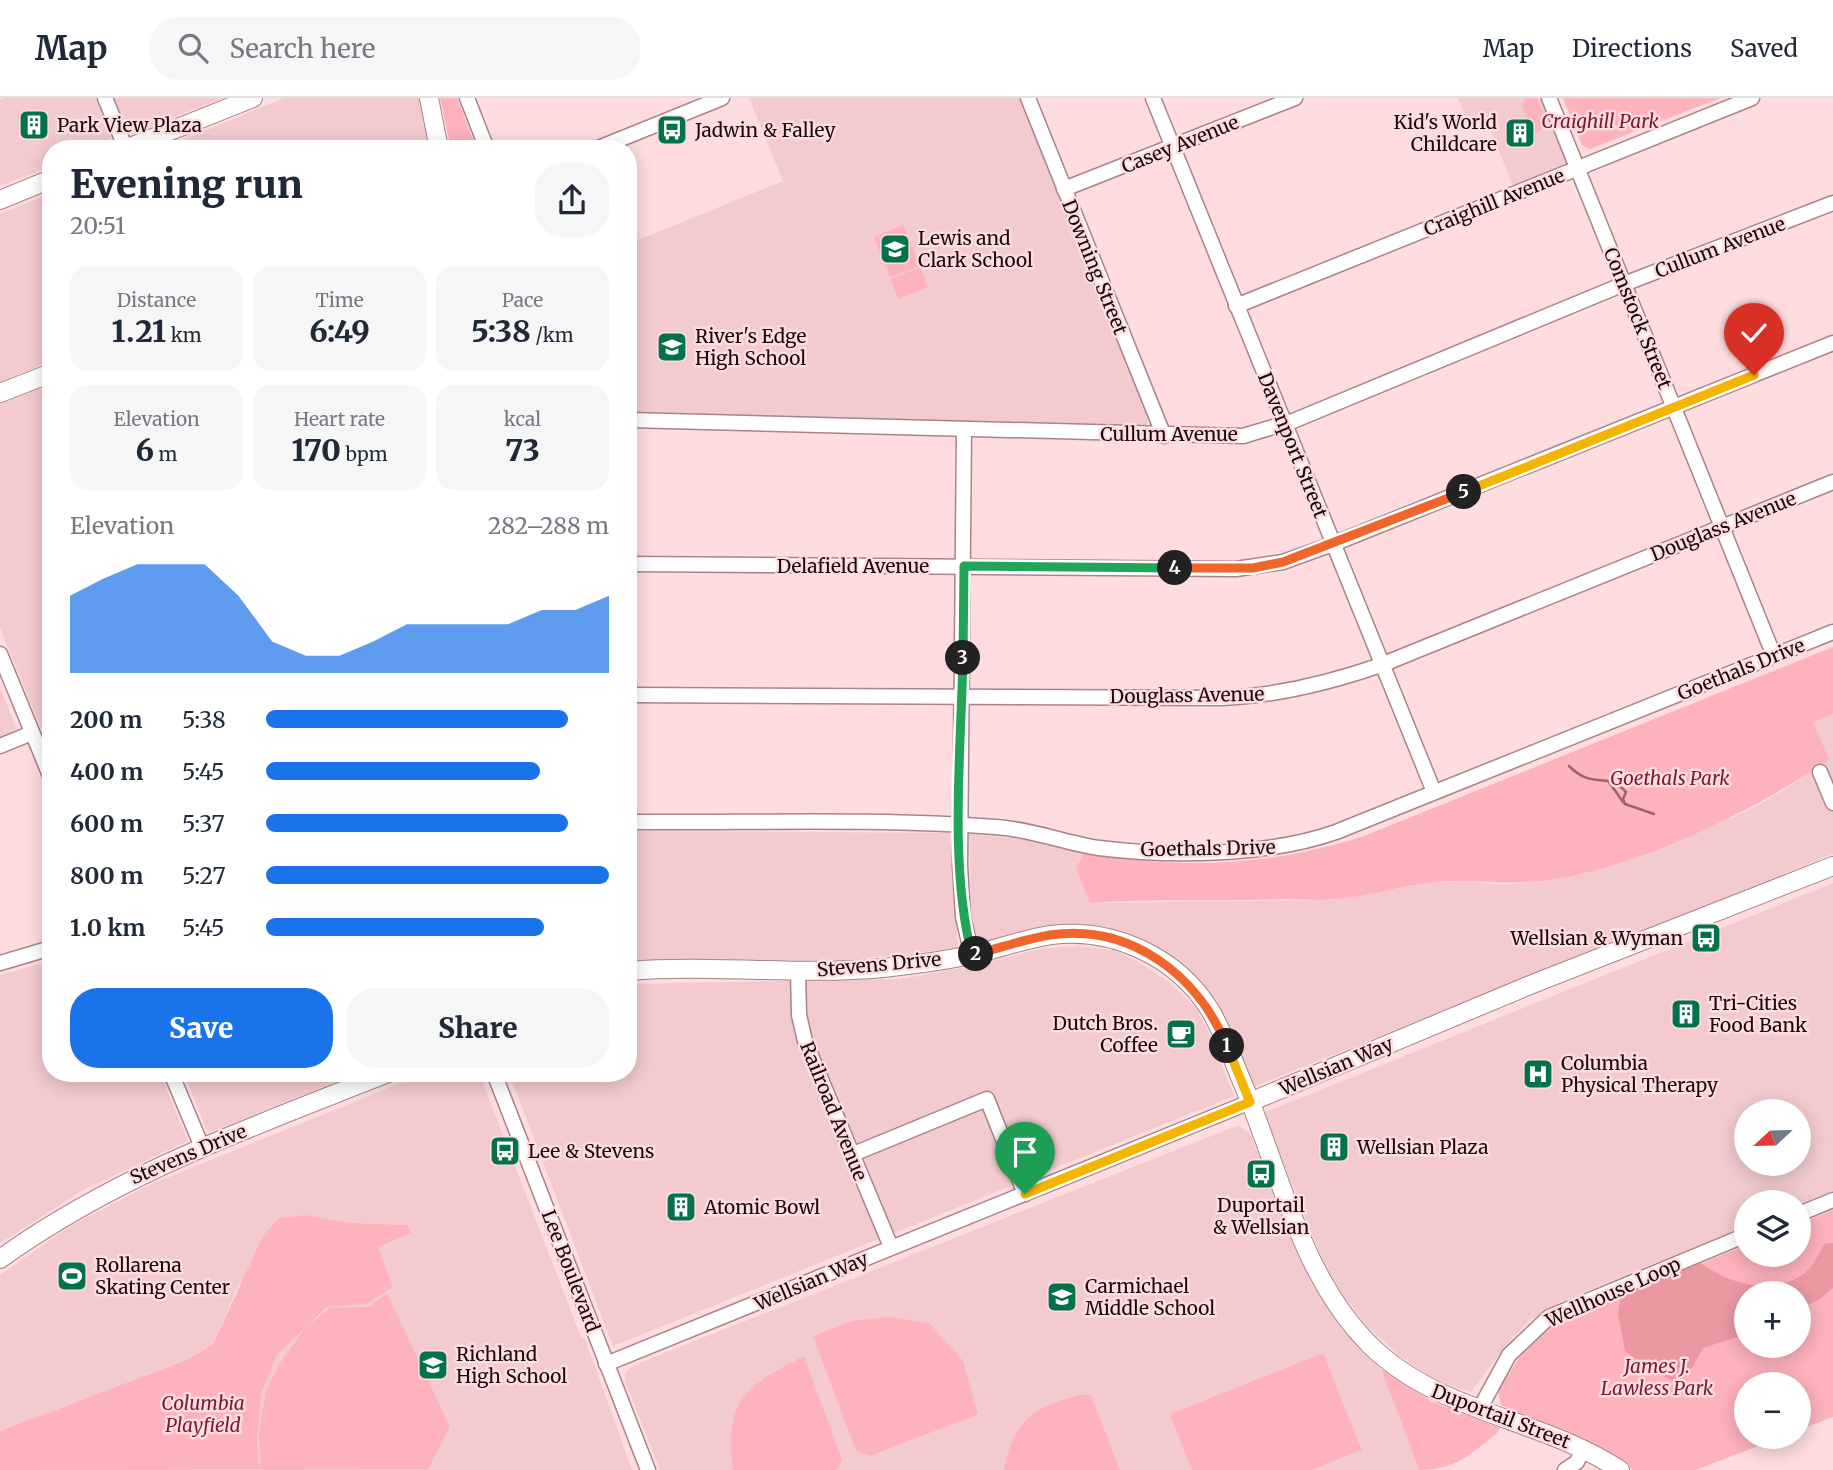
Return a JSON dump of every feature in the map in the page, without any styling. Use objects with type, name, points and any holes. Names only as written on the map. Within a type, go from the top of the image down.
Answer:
[{"type":"main road","points":[[148,140],[253,98]]},
{"type":"main road","points":[[429,98],[437,140]]},
{"type":"main road","points":[[0,200],[42,183]]},
{"type":"main road","points":[[0,393],[42,377]]},
{"type":"main road","name":"Wellsian Way","points":[[1250,1102],[1530,985],[1833,866]]},
{"type":"main road","name":"Stevens Drive","points":[[637,971],[882,968],[972,955],[1050,935],[1081,934],[1124,942],[1151,955],[1178,974],[1208,1006],[1250,1102]]},
{"type":"main road","name":"Stevens Drive","points":[[0,1259],[110,1189],[202,1147],[365,1082]]},
{"type":"main road","name":"Duportail Street","points":[[1250,1102],[1314,1265],[1346,1318],[1374,1349],[1409,1377],[1444,1396],[1583,1448],[1620,1470]]},
{"type":"street","points":[[105,98],[121,140]]},
{"type":"street","points":[[467,98],[483,140]]},
{"type":"street","points":[[618,140],[722,98]]},
{"type":"street","name":"Downing Street","points":[[1028,98],[1164,436]]},
{"type":"street","name":"Davenport Street","points":[[1153,98],[1434,792]]},
{"type":"street","name":"Casey Avenue","points":[[1064,189],[1296,98]]},
{"type":"street","name":"Comstock Street","points":[[1549,98],[1774,656]]},
{"type":"street","name":"Craighill Avenue","points":[[1236,306],[1752,98]]},
{"type":"street","name":"Cullum Avenue","points":[[637,420],[1243,436],[1284,425],[1624,284],[1833,203]]},
{"type":"street","name":"Delafield Avenue","points":[[637,564],[1253,568],[1283,562],[1333,544],[1833,343]]},
{"type":"street","points":[[964,429],[960,825],[962,902],[972,955]]},
{"type":"street","name":"Douglass Avenue","points":[[637,695],[1246,697],[1325,683],[1381,665],[1833,482]]},
{"type":"street","name":"Goethals Drive","points":[[637,822],[960,825],[1017,829],[1084,845],[1119,849],[1261,850],[1312,841],[1833,632]]},
{"type":"street","points":[[0,654],[42,757]]},
{"type":"street","points":[[0,746],[32,733]]},
{"type":"street","points":[[1821,772],[1833,803]]},
{"type":"street","points":[[0,963],[42,951]]},
{"type":"street","name":"Railroad Avenue","points":[[798,970],[799,1015],[805,1041],[891,1247]]},
{"type":"street","points":[[175,1082],[202,1147]]},
{"type":"street","name":"Lee Boulevard","points":[[498,1082],[648,1470]]},
{"type":"street","points":[[851,1154],[987,1098],[1025,1194]]},
{"type":"street","name":"Wellsian Way","points":[[606,1364],[1250,1102]]},
{"type":"street","points":[[1811,1209],[1833,1200]]},
{"type":"street","name":"Wellhouse Loop","points":[[1479,1410],[1509,1355],[1549,1317],[1734,1240]]},
{"type":"street","points":[[1565,1470],[1577,1462],[1583,1448]]},
{"type":"shaded area","points":[[100,98],[112,136],[109,140],[42,140],[42,170],[0,186],[0,100]]},
{"type":"shaded area","points":[[111,98],[223,98],[135,132],[122,125]]},
{"type":"shaded area","points":[[284,98],[419,98],[429,140],[183,140]]},
{"type":"shaded area","name":"Lewis and Clark School","points":[[749,98],[1020,98],[1146,413],[1148,420],[1145,429],[637,412],[637,240],[783,181]]},
{"type":"shaded area","points":[[1458,98],[1542,98],[1569,166],[1513,186],[1484,114],[1467,121]]},
{"type":"shaded area","points":[[42,197],[42,365],[0,382],[0,214]]},
{"type":"shaded area","points":[[42,387],[42,730],[0,628],[0,403]]},
{"type":"shaded area","points":[[0,687],[17,730],[0,737]]},
{"type":"shaded area","points":[[1833,714],[1833,854],[1253,1087],[1229,1026],[1205,988],[1178,961],[1146,941],[1110,928],[1078,924],[1042,927],[976,944],[972,928],[969,834],[1032,840],[1084,853],[1079,860],[1091,903],[1332,900],[1428,883],[1463,881],[1504,885],[1551,880],[1630,859],[1691,836],[1753,808],[1829,760],[1814,722]]},
{"type":"shaded area","points":[[637,831],[950,833],[958,948],[850,960],[637,962]]},
{"type":"shaded area","points":[[1833,883],[1833,1191],[1811,1199],[1811,1190],[1734,1190],[1734,1231],[1560,1302],[1530,1320],[1508,1342],[1471,1392],[1437,1381],[1400,1356],[1368,1327],[1338,1288],[1321,1256],[1263,1113]]},
{"type":"shaded area","points":[[1080,946],[1114,950],[1169,982],[1194,1006],[1209,1032],[1234,1096],[613,1346],[512,1082],[637,1082],[637,984],[901,979],[977,965],[1044,948]]},
{"type":"shaded area","points":[[42,963],[42,1082],[164,1082],[188,1141],[85,1189],[0,1243],[0,975]]},
{"type":"shaded area","points":[[188,1082],[335,1082],[208,1133]]},
{"type":"shaded area","points":[[403,1082],[482,1082],[581,1337],[585,1339],[632,1470],[263,1470],[259,1464],[257,1444],[261,1394],[277,1355],[328,1307],[365,1304],[378,1247],[407,1225],[353,1223],[306,1215],[239,1284],[213,1344],[189,1359],[0,1431],[0,1275],[69,1227],[147,1186]]},
{"type":"shaded area","name":"Carmichael Middle School","points":[[1239,1125],[1250,1134],[1313,1286],[1341,1328],[1381,1369],[1419,1470],[660,1470],[625,1381],[625,1374],[632,1366]]},
{"type":"shaded area","points":[[1833,1243],[1833,1288],[1811,1303],[1811,1281],[1790,1281],[1811,1267],[1824,1244]]},
{"type":"shaded area","points":[[1701,1263],[1737,1281],[1734,1281],[1734,1338],[1703,1348],[1688,1375],[1673,1381],[1648,1368],[1625,1351],[1618,1314],[1621,1295]]},
{"type":"green space","points":[[440,98],[457,98],[473,140],[449,140]]},
{"type":"green space","points":[[1526,98],[1537,98],[1549,127],[1533,133],[1522,106]]},
{"type":"green space","name":"Craighill Park","points":[[1563,98],[1720,98],[1590,149],[1582,145]]},
{"type":"green space","points":[[903,225],[920,266],[890,277],[874,237]]},
{"type":"green space","points":[[920,267],[928,287],[898,299],[891,279]]},
{"type":"green space","name":"Goethals Park","points":[[1833,647],[1833,714],[1814,722],[1829,760],[1731,817],[1658,850],[1621,863],[1549,880],[1428,883],[1328,900],[1090,903],[1076,868],[1084,853],[1155,862],[1225,862],[1295,854],[1364,836]]},
{"type":"green space","name":"James J. Lawless Park","points":[[1833,1210],[1833,1417],[1811,1425],[1811,1372],[1734,1372],[1734,1449],[1750,1449],[1696,1470],[1633,1470],[1599,1448],[1501,1405],[1498,1390],[1525,1349],[1554,1325],[1734,1250],[1734,1267],[1811,1267],[1811,1219]]},
{"type":"green space","name":"Columbia Playfield","points":[[306,1215],[353,1223],[407,1225],[411,1233],[378,1247],[393,1287],[366,1304],[327,1307],[307,1326],[330,1308],[369,1307],[387,1293],[450,1427],[428,1469],[0,1470],[0,1431],[189,1359],[213,1344],[263,1236],[279,1218]],"holes":[[[306,1328],[280,1363],[266,1391],[259,1433],[261,1465],[257,1444],[261,1394],[277,1355]]]},
{"type":"green space","points":[[891,1317],[929,1323],[963,1361],[978,1414],[870,1456],[856,1451],[813,1336],[852,1321]]},
{"type":"green space","points":[[1323,1353],[1362,1450],[1311,1470],[1192,1470],[1170,1414]]},
{"type":"green space","points":[[804,1356],[842,1460],[837,1470],[733,1470],[732,1427],[743,1398],[767,1377]]},
{"type":"green space","points":[[1381,1369],[1431,1401],[1500,1428],[1461,1460],[1443,1467],[1419,1470]]},
{"type":"green space","points":[[1080,1395],[1091,1395],[1120,1470],[1004,1470],[1013,1440],[1028,1419],[1050,1405]]},
{"type":"waterway","points":[[1569,766],[1586,778],[1612,782],[1626,792],[1623,799],[1625,804],[1654,814]]},
{"type":"waterway","points":[[1609,782],[1623,802]]},
{"type":"place","name":"Park View Plaza","points":[[34,125]]},
{"type":"place","name":"Jadwin & Falley","points":[[672,130]]},
{"type":"place","name":"Kid's World Childcare","points":[[1520,133]]},
{"type":"place","name":"Lewis and Clark School","points":[[895,249]]},
{"type":"place","name":"River's Edge High School","points":[[672,347]]},
{"type":"place","name":"Wellsian & Wyman","points":[[1706,938]]},
{"type":"place","name":"Tri-Cities Food Bank","points":[[1686,1014]]},
{"type":"place","name":"Dutch Bros. Coffee","points":[[1181,1034]]},
{"type":"place","name":"Columbia Physical Therapy","points":[[1538,1074]]},
{"type":"place","name":"Wellsian Plaza","points":[[1334,1147]]},
{"type":"place","name":"Lee & Stevens","points":[[505,1151]]},
{"type":"place","name":"Duportail & Wellsian","points":[[1261,1174]]},
{"type":"place","name":"Atomic Bowl","points":[[681,1207]]},
{"type":"place","name":"Rollarena Skating Center","points":[[72,1276]]},
{"type":"place","name":"Carmichael Middle School","points":[[1062,1297]]},
{"type":"place","name":"Richland High School","points":[[433,1365]]},
{"type":"route","points":[[1025,1194],[1250,1102],[1208,1006],[1178,974],[1137,947],[1097,936],[1064,934],[1050,935],[972,955],[963,916],[960,865],[964,566],[1236,569],[1283,562],[1754,375]]}]
